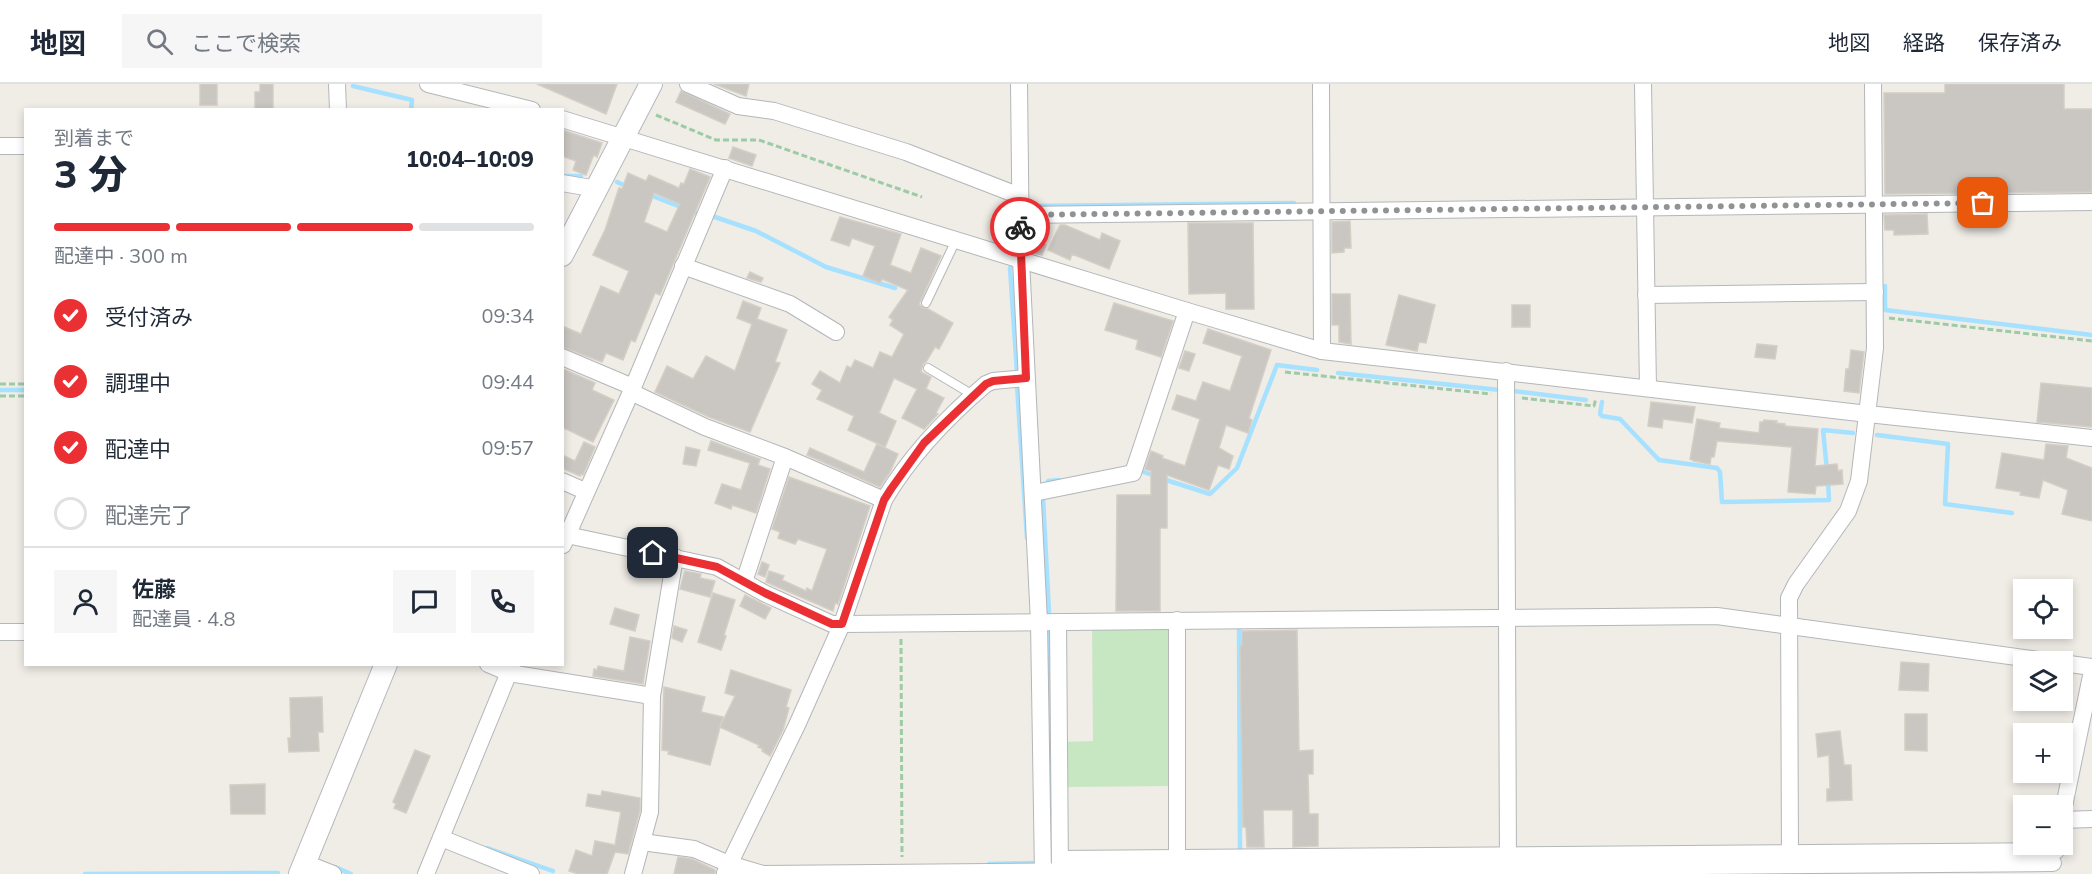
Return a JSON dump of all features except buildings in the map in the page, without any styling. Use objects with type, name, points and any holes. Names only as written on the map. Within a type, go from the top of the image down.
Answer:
[{"type":"main road","points":[[564,251],[651,84]]},
{"type":"main road","points":[[303,868],[385,666]]},
{"type":"street","points":[[338,84],[338,108]]},
{"type":"street","points":[[428,84],[524,108]]},
{"type":"street","points":[[688,84],[738,106],[774,111],[906,152],[1020,196]]},
{"type":"street","points":[[1019,84],[1020,260],[1053,870]]},
{"type":"street","points":[[1322,84],[1322,351]]},
{"type":"street","points":[[1643,84],[1648,387]]},
{"type":"street","points":[[1790,864],[1789,598],[1796,584],[1848,511],[1859,481],[1868,414],[1875,348],[1873,84]]},
{"type":"street","points":[[564,120],[1322,351],[2092,438]]},
{"type":"street","points":[[0,146],[24,146]]},
{"type":"street","points":[[725,168],[632,389],[565,540],[675,557],[717,567],[832,624],[1717,616],[2013,656]]},
{"type":"street","points":[[564,183],[597,189]]},
{"type":"street","points":[[1020,215],[2092,202]]},
{"type":"street","points":[[683,266],[790,304],[836,332]]},
{"type":"street","points":[[1646,295],[1875,292]]},
{"type":"street","points":[[1034,493],[1133,473],[1187,311]]},
{"type":"street","points":[[564,358],[632,389],[705,427],[785,457],[884,500]]},
{"type":"street","points":[[1506,371],[1508,865]]},
{"type":"street","points":[[727,869],[842,624],[884,500],[924,443],[973,395],[993,381],[1026,378]]},
{"type":"street","points":[[744,582],[785,457]]},
{"type":"street","points":[[564,482],[585,491]]},
{"type":"street","points":[[633,874],[650,812],[652,696],[675,557]]},
{"type":"street","points":[[1177,864],[1178,620]]},
{"type":"street","points":[[1053,870],[1058,622]]},
{"type":"street","points":[[0,632],[24,632]]},
{"type":"street","points":[[2067,795],[2092,669],[2073,665]]},
{"type":"street","points":[[426,874],[511,669],[652,696]]},
{"type":"street","points":[[2073,818],[2092,819]]},
{"type":"street","points":[[441,838],[529,874]]},
{"type":"street","points":[[642,842],[694,849],[727,869],[764,874],[1053,870],[1177,864],[1790,864],[2054,858]]},
{"type":"street","points":[[303,868],[333,874]]},
{"type":"lane","points":[[926,303],[956,240]]},
{"type":"lane","points":[[928,368],[973,395]]},
{"type":"path","points":[[638,108],[716,140],[759,140],[922,197]]},
{"type":"path","points":[[1875,316],[2092,341]]},
{"type":"path","points":[[1285,372],[1594,406],[1599,382]]},
{"type":"path","points":[[0,384],[24,384]]},
{"type":"path","points":[[0,396],[24,396]]},
{"type":"path","points":[[901,623],[902,872]]},
{"type":"green space","points":[[1168,625],[1173,632],[1174,786],[1062,787],[1062,742],[1093,741],[1092,626]]},
{"type":"waterway","points":[[353,86],[412,100],[411,108]]},
{"type":"waterway","points":[[566,176],[581,176]]},
{"type":"waterway","points":[[617,182],[628,187]]},
{"type":"waterway","points":[[647,194],[699,214],[698,216]]},
{"type":"waterway","points":[[1031,206],[1294,203]]},
{"type":"waterway","points":[[712,216],[756,231],[826,267],[895,288]]},
{"type":"waterway","points":[[1010,268],[1017,372]]},
{"type":"waterway","points":[[1885,286],[1885,310],[2092,335]]},
{"type":"waterway","points":[[1163,479],[1210,494],[1237,468],[1277,365],[1317,370]]},
{"type":"waterway","points":[[1338,373],[1500,390]]},
{"type":"waterway","points":[[1017,385],[1027,538]]},
{"type":"waterway","points":[[0,390],[24,390]]},
{"type":"waterway","points":[[1513,391],[1586,400]]},
{"type":"waterway","points":[[1602,402],[1600,414],[1620,419],[1659,460],[1717,468],[1720,472],[1722,502],[1829,500],[1828,481]]},
{"type":"waterway","points":[[1827,470],[1823,430],[1853,433]]},
{"type":"waterway","points":[[1877,435],[1948,444],[1945,504],[2012,513]]},
{"type":"waterway","points":[[1141,471],[1155,476]]},
{"type":"waterway","points":[[1048,481],[1059,480]]},
{"type":"waterway","points":[[1043,498],[1049,612]]},
{"type":"waterway","points":[[1239,627],[1240,851]]},
{"type":"waterway","points":[[1049,631],[1052,863]]},
{"type":"waterway","points":[[487,848],[553,871]]},
{"type":"waterway","points":[[989,864],[1035,863]]},
{"type":"waterway","points":[[335,867],[351,874]]},
{"type":"waterway","points":[[85,874],[278,873]]},
{"type":"way so far","points":[[1020,227],[1020,215],[1983,203]]},
{"type":"route","points":[[653,553],[717,567],[765,593],[832,624],[842,624],[884,500],[924,443],[986,384],[993,381],[1026,378],[1020,227]]}]
